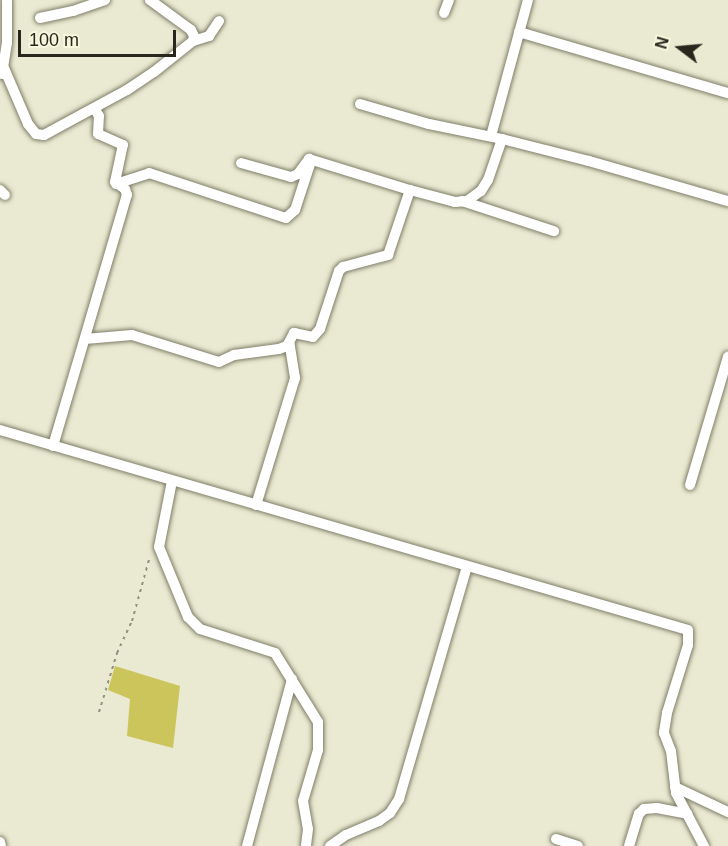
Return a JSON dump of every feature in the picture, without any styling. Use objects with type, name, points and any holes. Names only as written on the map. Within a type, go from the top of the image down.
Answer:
[{"type":"street","points":[[7,0],[7,43],[2,72],[36,134],[44,135],[154,72],[193,41],[207,37],[219,21]]},
{"type":"street","points":[[40,18],[105,0]]},
{"type":"street","points":[[150,0],[191,30],[194,36],[193,41]]},
{"type":"street","points":[[444,13],[448,0]]},
{"type":"street","points":[[491,136],[528,0]]},
{"type":"street","points":[[519,32],[728,93]]},
{"type":"street","points":[[360,104],[420,122],[491,136],[728,201]]},
{"type":"street","points":[[94,108],[99,116],[98,134],[123,145],[115,178],[116,184]]},
{"type":"street","points":[[462,201],[474,197],[488,180],[502,139]]},
{"type":"street","points":[[116,184],[149,173],[286,218],[291,215],[296,206],[311,160]]},
{"type":"street","points":[[241,163],[291,177],[298,174],[306,162],[311,160],[410,190],[462,201],[554,231]]},
{"type":"street","points":[[53,446],[128,195],[125,189],[116,184]]},
{"type":"street","points":[[85,339],[132,335],[219,362],[234,355],[279,349],[289,342],[294,333],[309,337],[316,335],[339,271],[343,267],[388,255],[410,190]]},
{"type":"street","points":[[256,505],[295,378],[289,342]]},
{"type":"street","points":[[690,485],[728,357]]},
{"type":"street","points":[[0,430],[688,630],[688,645],[664,726],[674,767],[675,787],[704,846]]},
{"type":"street","points":[[172,481],[159,542],[193,624],[210,633],[272,651],[318,722],[320,735],[312,776],[303,801],[308,828],[306,846]]},
{"type":"street","points":[[330,846],[346,835],[379,821],[390,813],[399,799],[467,567]]},
{"type":"street","points":[[247,846],[292,679]]},
{"type":"street","points":[[675,787],[728,812]]},
{"type":"street","points":[[629,846],[639,814],[644,809],[657,808],[687,814]]},
{"type":"street","points":[[556,839],[578,846]]},
{"type":"path","points":[[99,712],[117,653],[132,621],[150,555],[159,542]]},
{"type":"shaded area","points":[[115,666],[180,686],[173,748],[127,736],[130,699],[108,690]]}]
